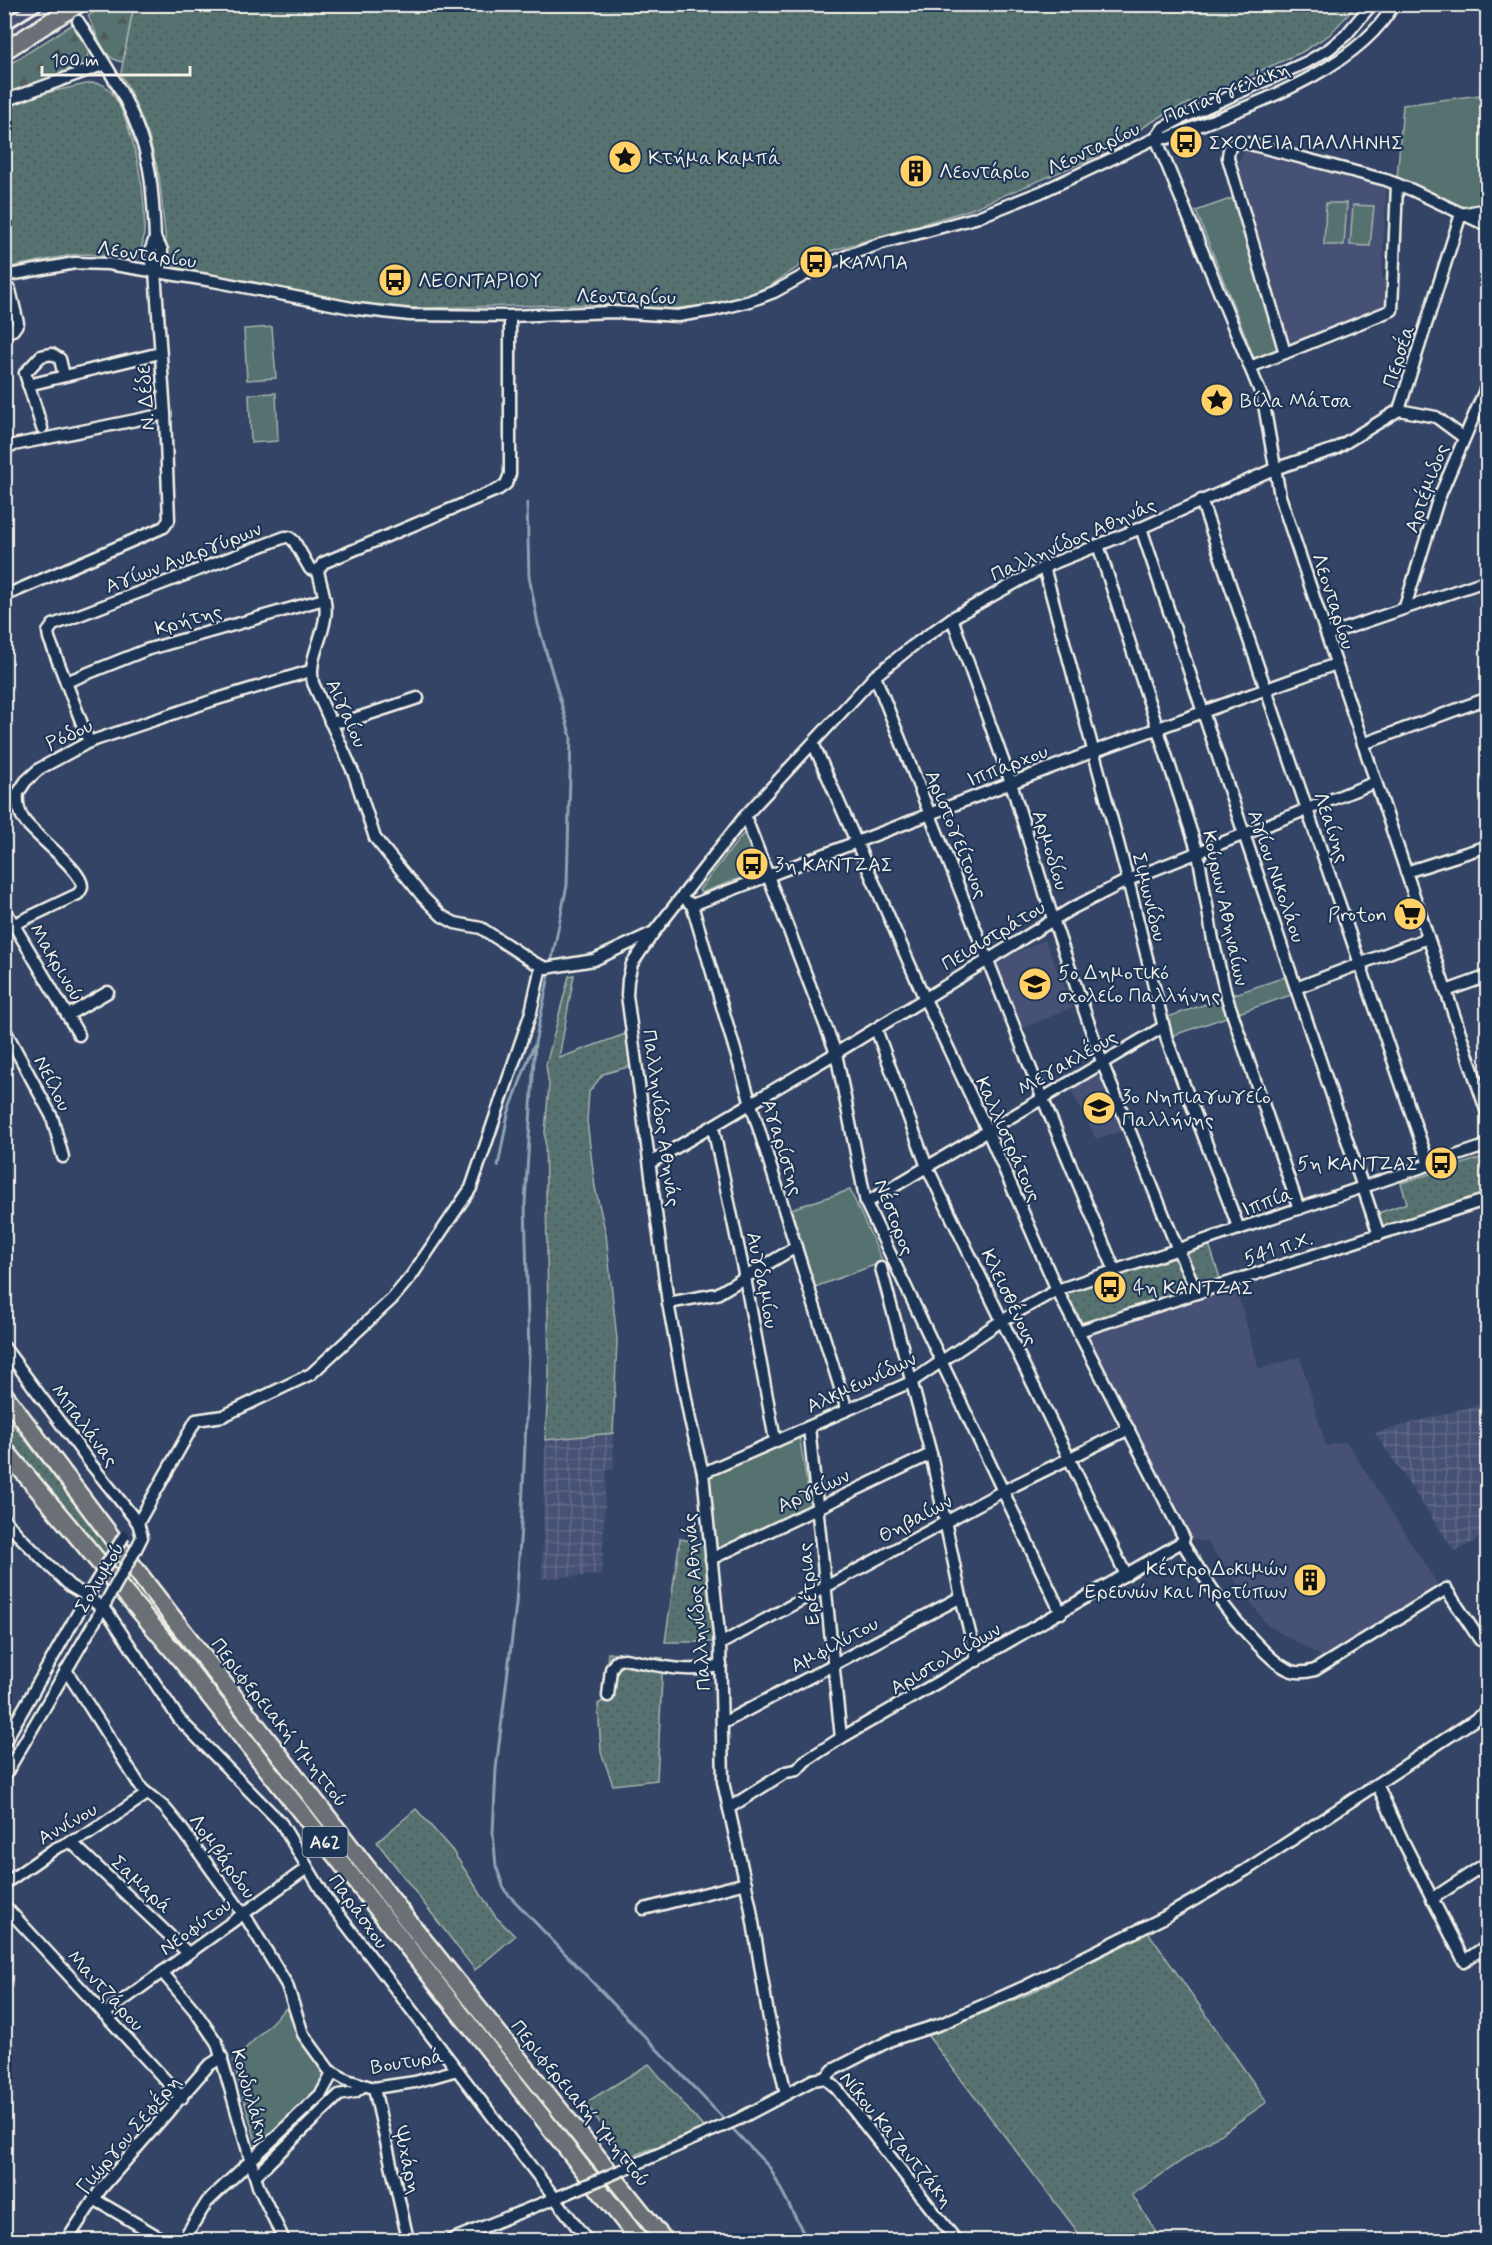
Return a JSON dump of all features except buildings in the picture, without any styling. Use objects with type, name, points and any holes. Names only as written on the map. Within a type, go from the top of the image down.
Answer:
[{"type":"highway","points":[[4,51],[78,13]]},
{"type":"highway","name":"Περιφερειακή Υμηττού","points":[[4,1394],[149,1587],[402,1912],[664,2241]]},
{"type":"highway","name":"Περιφερειακή Υμηττού","points":[[4,1449],[181,1660],[639,2241]]},
{"type":"street","name":"Παπαγγελάκη","points":[[1156,138],[1163,129],[1180,119],[1307,62],[1329,49],[1346,35],[1372,4]]},
{"type":"street","name":"Παπαγγελάκη","points":[[1156,138],[1168,138],[1275,93],[1325,69],[1362,45],[1378,29],[1394,4]]},
{"type":"street","name":"Ν. Δέδε","points":[[4,596],[164,527],[169,520],[165,414],[155,269],[151,263],[155,238],[152,189],[144,146],[130,107],[78,13]]},
{"type":"street","points":[[4,101],[105,64]]},
{"type":"street","name":"Λεονταρίου","points":[[4,276],[75,263],[108,264],[155,269],[373,312],[426,316],[510,316],[612,312],[667,317],[732,307],[774,292],[814,270],[851,254],[882,243],[969,220],[1041,192],[1156,138],[1264,404],[1280,496],[1485,1101],[1488,1116]]},
{"type":"street","points":[[1285,353],[1228,158],[1228,150],[1233,143],[1238,141],[1397,184],[1488,226]]},
{"type":"street","points":[[1250,367],[1392,309],[1397,184]]},
{"type":"street","points":[[1461,214],[1488,209]]},
{"type":"street","name":"Περσέα","points":[[1274,469],[1335,449],[1399,410],[1461,214]]},
{"type":"street","points":[[4,332],[13,330],[18,323],[10,290]]},
{"type":"street","points":[[318,571],[323,562],[499,489],[506,484],[510,474],[510,316]]},
{"type":"street","points":[[28,385],[160,353]]},
{"type":"street","points":[[42,428],[25,373],[41,356],[52,354],[60,359],[64,376]]},
{"type":"street","name":"Αρτέμιδος","points":[[1405,607],[1438,500],[1488,383]]},
{"type":"street","points":[[1399,410],[1436,417],[1463,437]]},
{"type":"street","points":[[4,447],[165,414]]},
{"type":"street","name":"Παλληνίδος Αθηνάς","points":[[786,2094],[768,2014],[746,1883],[723,1782],[720,1644],[703,1473],[690,1420],[668,1303],[627,995],[632,964],[654,932],[687,901],[745,816],[875,676],[911,647],[952,618],[1044,567],[1141,528],[1274,469]]},
{"type":"street","name":"Λεαίνης","points":[[1201,500],[1429,1165]]},
{"type":"street","name":"Αγίου Νικολάου","points":[[1141,528],[1379,1234]]},
{"type":"street","name":"Αγίων Αναργύρων","points":[[66,682],[48,632],[53,625],[285,537],[294,541],[310,569],[318,571]]},
{"type":"street","name":"Κούρων Αθηναίων","points":[[1098,545],[1198,853],[1213,940],[1226,995],[1299,1209]]},
{"type":"street","name":"Σιμωνίδου","points":[[1044,567],[1128,880],[1163,1027],[1239,1229]]},
{"type":"street","name":"Αιγαίου","points":[[318,571],[326,618],[310,671],[313,683],[354,774],[375,838],[423,897],[442,916],[455,923],[481,928],[544,967]]},
{"type":"street","points":[[1327,635],[1488,580]]},
{"type":"street","name":"Κρήτης","points":[[66,682],[146,650],[324,599]]},
{"type":"street","name":"Αρμοδίου","points":[[952,618],[1011,783],[1053,919],[1102,1062],[1197,1292]]},
{"type":"street","name":"Ιππάρχου","points":[[687,901],[767,876],[1092,752],[1336,664]]},
{"type":"street","name":"Ρόδου","points":[[9,927],[78,894],[82,888],[82,883],[69,864],[24,821],[17,803],[18,793],[33,774],[89,742],[310,671]]},
{"type":"street","name":"Αριστογείτονος","points":[[875,676],[1042,1097],[1115,1271]]},
{"type":"street","points":[[66,682],[89,742]]},
{"type":"street","points":[[330,722],[348,721],[418,698]]},
{"type":"street","points":[[1363,744],[1488,698]]},
{"type":"street","name":"Καλλιστράτους","points":[[813,743],[924,997],[987,1130],[1057,1290],[1184,1538],[1182,1542],[1215,1596],[1268,1655],[1292,1671],[1315,1670],[1446,1589],[1480,1640],[1488,1641]]},
{"type":"street","name":"Πεισιστράτου","points":[[650,1163],[876,1029],[924,997],[1053,919],[1128,880],[1376,782]]},
{"type":"street","name":"Νέστορος","points":[[745,816],[836,1053],[866,1203],[1061,1613]]},
{"type":"street","points":[[1406,872],[1488,846]]},
{"type":"street","name":"Αγαρίστης","points":[[687,901],[847,1410]]},
{"type":"street","name":"Μακρινού","points":[[4,908],[9,927],[79,1035]]},
{"type":"street","points":[[138,1524],[196,1420],[223,1416],[311,1374],[392,1299],[412,1275],[471,1188],[544,967],[573,965],[594,960],[654,932]]},
{"type":"street","points":[[1296,988],[1428,938]]},
{"type":"street","points":[[1446,991],[1488,976]]},
{"type":"street","points":[[68,1015],[108,992]]},
{"type":"street","name":"Μεγακλέους","points":[[866,1203],[1163,1027]]},
{"type":"street","name":"Νείλου","points":[[4,1028],[8,1046],[52,1117],[63,1157]]},
{"type":"street","name":"Κλεισθένους","points":[[876,1029],[927,1167],[1126,1575]]},
{"type":"street","name":"Αυγδαμίου","points":[[713,1127],[745,1278],[775,1440]]},
{"type":"street","name":"Ιππία","points":[[1057,1290],[1488,1145]]},
{"type":"street","name":"541 π.Χ.","points":[[1079,1330],[1488,1199]]},
{"type":"street","points":[[668,1303],[717,1294],[796,1247]]},
{"type":"street","name":"Νέστορος","points":[[880,1268],[930,1454],[977,1661]]},
{"type":"street","name":"Αλκμεωνίδων","points":[[703,1473],[911,1382],[941,1364],[1001,1321],[1057,1290]]},
{"type":"street","name":"Μπαλάνας","points":[[4,1347],[138,1524]]},
{"type":"street","name":"Ερέτριας","points":[[808,1427],[841,1738]]},
{"type":"street","name":"Θηβαίων","points":[[720,1644],[1003,1491],[1129,1430]]},
{"type":"street","name":"Αργείων","points":[[711,1559],[930,1454]]},
{"type":"street","name":"Παράσχου","points":[[4,1519],[70,1586],[89,1593],[105,1605],[173,1712],[281,1823],[326,1898],[587,2241]]},
{"type":"street","name":"Σολωμού","points":[[4,1777],[142,1538],[138,1524],[130,1526],[89,1593],[5,1742]]},
{"type":"street","points":[[4,1539],[18,1535]]},
{"type":"street","name":"Αριστολαίδων","points":[[729,1808],[786,1772],[797,1770],[805,1761],[841,1738],[1182,1542]]},
{"type":"street","name":"Αμφιλύτου","points":[[723,1724],[961,1597]]},
{"type":"street","points":[[608,1696],[611,1669],[617,1660],[625,1659],[685,1670],[707,1669],[721,1665]]},
{"type":"street","name":"Λομβάρδου","points":[[66,1670],[139,1784],[147,1794],[164,1807],[188,1836],[243,1914],[287,1985],[306,2040],[330,2079]]},
{"type":"street","points":[[825,2078],[833,2070],[891,2040],[941,2024],[1026,1986],[1163,1918],[1246,1870],[1488,1711]]},
{"type":"street","points":[[1377,1784],[1464,1961],[1488,1945]]},
{"type":"street","name":"Αννίνου","points":[[4,1884],[70,1841],[87,1834],[147,1794]]},
{"type":"street","name":"Σαμαρά","points":[[70,1841],[188,1953]]},
{"type":"street","points":[[1432,1899],[1488,1862]]},
{"type":"street","name":"Νεοφύτου","points":[[104,2014],[307,1868]]},
{"type":"street","points":[[644,1909],[746,1883]]},
{"type":"street","name":"Μαντζάρου","points":[[4,1905],[182,2098]]},
{"type":"street","name":"Κονδυλάκη","points":[[162,1972],[215,2038],[255,2176],[284,2241]]},
{"type":"street","name":"Γιώργου Σεφέρη","points":[[67,2241],[101,2189],[208,2066],[222,2057]]},
{"type":"street","name":"Βουτυρά","points":[[255,2176],[339,2095],[368,2087],[416,2082],[457,2070]]},
{"type":"street","name":"Νίκου Καζαντζάκη","points":[[554,2198],[721,2128],[813,2079],[825,2078],[836,2088],[956,2241]]},
{"type":"street","points":[[183,2241],[207,2202],[321,2094],[330,2079],[339,2095]]},
{"type":"street","name":"Βουτυρά","points":[[330,2079],[368,2087]]},
{"type":"street","name":"Ψυχάρη","points":[[368,2087],[408,2241]]},
{"type":"street","points":[[451,2241],[554,2198]]},
{"type":"street","points":[[94,2199],[164,2241]]},
{"type":"shaded area","points":[[5,4],[57,5],[5,38]]},
{"type":"shaded area","points":[[1245,151],[1386,188],[1382,279],[1390,280],[1388,308],[1287,349],[1235,166]]},
{"type":"shaded area","name":"5o Δημοτικό σχολείο Παλλήνης","points":[[1045,940],[1073,1007],[1024,1028],[996,961]]},
{"type":"shaded area","name":"3ο Νηπιαγωγείο Παλλήνης","points":[[1100,1065],[1127,1129],[1096,1139],[1069,1086]]},
{"type":"shaded area","points":[[1236,1287],[1259,1369],[1300,1357],[1326,1446],[1346,1441],[1445,1596],[1332,1667],[1319,1655],[1267,1625],[1207,1542],[1187,1538],[1083,1334]]},
{"type":"shaded area","points":[[1487,1402],[1487,1534],[1455,1552],[1375,1433]]},
{"type":"shaded area","points":[[613,1433],[614,1469],[606,1470],[602,1575],[542,1578],[545,1440]]},
{"type":"green space","points":[[107,4],[145,5],[132,14],[123,62],[116,60],[105,51],[88,16]]},
{"type":"green space","name":"Kτήμα Καμπά","points":[[145,5],[1357,5],[1329,35],[1302,52],[1165,114],[1093,158],[969,210],[814,256],[770,286],[741,298],[701,306],[667,309],[604,304],[383,307],[227,279],[179,268],[172,264],[167,253],[159,176],[149,137],[121,73],[132,14]]},
{"type":"green space","points":[[73,24],[89,48],[87,59],[68,70],[5,96],[5,67]]},
{"type":"green space","points":[[91,83],[105,86],[115,98],[125,118],[133,143],[143,198],[144,224],[142,246],[136,260],[88,254],[71,255],[5,268],[5,108],[45,93]]},
{"type":"green space","points":[[1487,94],[1487,206],[1461,207],[1397,179],[1403,105]]},
{"type":"green space","points":[[1233,198],[1279,349],[1255,360],[1196,211]]},
{"type":"green space","points":[[1326,203],[1347,203],[1344,245],[1324,245]]},
{"type":"green space","points":[[1353,205],[1374,206],[1370,246],[1350,245]]},
{"type":"green space","points":[[272,327],[276,378],[247,380],[244,329]]},
{"type":"green space","points":[[276,393],[278,441],[251,443],[249,394]]},
{"type":"green space","points":[[743,834],[746,834],[760,871],[701,893],[699,890]]},
{"type":"green space","points":[[574,975],[559,1058],[628,1033],[635,1065],[603,1074],[589,1092],[587,1121],[595,1187],[606,1234],[617,1340],[613,1433],[545,1440],[549,1374],[545,1132],[549,1085],[546,1065],[569,976]]},
{"type":"green space","points":[[1285,977],[1291,995],[1171,1036],[1165,1018]]},
{"type":"green space","points":[[1487,1156],[1487,1203],[1383,1240],[1375,1214],[1407,1203],[1401,1183]]},
{"type":"green space","points":[[850,1190],[883,1262],[815,1287],[791,1209]]},
{"type":"green space","points":[[1209,1244],[1220,1278],[1083,1324],[1066,1293]]},
{"type":"green space","points":[[4,1413],[599,2170],[594,2171],[5,1435]]},
{"type":"green space","points":[[799,1435],[811,1507],[714,1553],[708,1476]]},
{"type":"green space","points":[[680,1539],[707,1544],[717,1642],[665,1642]]},
{"type":"green space","points":[[608,1653],[663,1658],[657,1780],[613,1785],[601,1752],[598,1704],[603,1701]]},
{"type":"green space","points":[[416,1809],[452,1850],[495,1916],[515,1936],[475,1970],[377,1842]]},
{"type":"green space","points":[[1148,1932],[1267,2102],[1132,2195],[1162,2240],[1084,2240],[928,2036],[1031,1993]]},
{"type":"green space","points":[[288,2006],[326,2080],[258,2149],[233,2061]]},
{"type":"green space","points":[[649,2064],[704,2128],[627,2158],[585,2103]]},
{"type":"waterway","points":[[527,503],[529,576],[538,624],[571,737],[567,885],[551,964]]},
{"type":"waterway","points":[[550,971],[535,1043],[525,1203],[529,1355],[516,1604],[496,1769],[493,1833],[496,1866],[505,1891],[726,2121]]},
{"type":"waterway","points":[[498,1166],[508,1114],[533,1047]]},
{"type":"waterway","points":[[730,2126],[770,2168],[807,2240]]},
{"type":"railway","points":[[4,17],[28,4]]},
{"type":"railway","points":[[4,32],[49,4]]},
{"type":"place","name":"ΣΧΟΛΕΙΑ ΠΑΛΛΗΝΗΣ","points":[[1186,142]]},
{"type":"place","name":"Kτήμα Καμπά","points":[[625,157]]},
{"type":"place","name":"Λεοντάριο","points":[[916,171]]},
{"type":"place","name":"ΚΑΜΠΑ","points":[[816,262]]},
{"type":"place","name":"ΛΕΟΝΤΑΡΙΟΥ","points":[[395,280]]},
{"type":"place","name":"Βίλα Μάτσα","points":[[1217,400]]},
{"type":"place","name":"3η ΚΑΝΤΖΑΣ","points":[[752,864]]},
{"type":"place","name":"Proton","points":[[1410,914]]},
{"type":"place","name":"5o Δημοτικό σχολείο Παλλήνης","points":[[1035,984]]},
{"type":"place","name":"3ο Νηπιαγωγείο Παλλήνης","points":[[1099,1108]]},
{"type":"place","name":"5η ΚΑΝΤΖΑΣ","points":[[1441,1163]]},
{"type":"place","name":"4η ΚΑΝΤΖΑΣ","points":[[1110,1287]]},
{"type":"place","name":"Κέντρο Δοκιμών Ερευνών και Προτύπων","points":[[1310,1580]]}]
